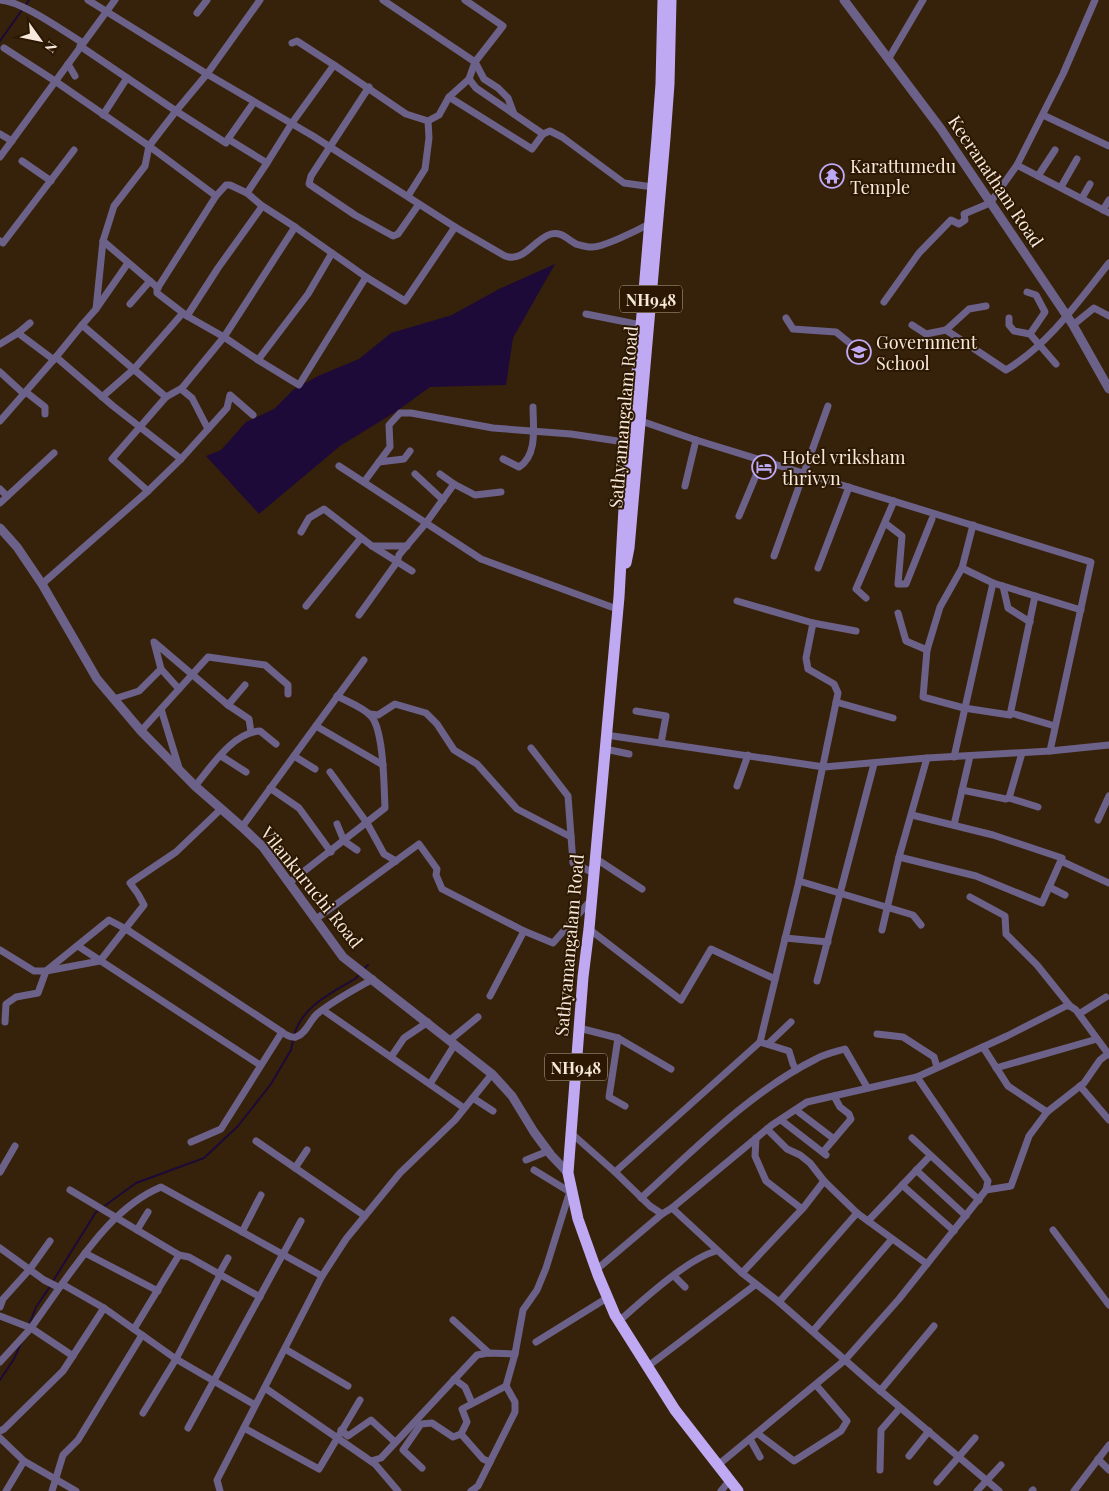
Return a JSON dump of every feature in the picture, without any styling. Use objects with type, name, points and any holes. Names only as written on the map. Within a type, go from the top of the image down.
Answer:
[{"type":"highway","name":"Sathyamangalam Road","points":[[663,0],[661,84],[649,224],[648,289],[641,421],[629,548],[617,610],[592,900],[583,977],[568,1173],[578,1219],[596,1270],[618,1321],[675,1410],[738,1491]]},
{"type":"highway","name":"Sathyamangalam Road","points":[[619,597],[624,508],[641,326],[648,289],[669,84],[671,0]]},
{"type":"street","points":[[0,0],[7,0],[25,9],[82,45],[127,78],[226,143],[254,102]]},
{"type":"street","points":[[88,0],[207,74],[292,123],[455,228],[512,259],[550,234],[556,233],[576,244],[593,248],[649,224]]},
{"type":"street","points":[[0,157],[115,0]]},
{"type":"street","points":[[197,13],[207,0]]},
{"type":"street","points":[[96,309],[103,241],[114,206],[145,166],[149,146],[207,74],[260,0]]},
{"type":"street","points":[[383,0],[475,62],[484,79],[498,88],[508,98],[514,114]]},
{"type":"street","points":[[292,43],[297,41],[369,87],[406,114],[428,121],[439,115],[449,97],[469,79],[475,62],[503,26],[465,0]]},
{"type":"street","name":"Keeranatham Road","points":[[844,0],[941,130],[1073,325],[1109,389]]},
{"type":"street","points":[[889,58],[923,0]]},
{"type":"street","points":[[884,302],[919,253],[951,220],[959,224],[965,220],[964,214],[990,203],[1016,165],[1043,115],[1095,0]]},
{"type":"street","points":[[4,48],[149,146],[216,196]]},
{"type":"street","points":[[68,64],[76,76]]},
{"type":"street","points":[[247,193],[292,123],[334,65]]},
{"type":"street","points":[[103,115],[127,78]]},
{"type":"street","points":[[469,79],[476,88],[543,134]]},
{"type":"street","points":[[369,87],[311,176],[310,184],[355,215],[393,236],[396,235],[420,204]]},
{"type":"street","points":[[449,97],[532,149],[543,134],[550,131],[562,137],[624,183],[652,187]]},
{"type":"street","points":[[1043,115],[1109,146]]},
{"type":"street","points":[[408,196],[425,170],[429,138],[428,121]]},
{"type":"street","points":[[0,134],[12,141]]},
{"type":"street","points":[[228,139],[267,163]]},
{"type":"street","points":[[0,240],[3,243],[74,150]]},
{"type":"street","points":[[1038,176],[1055,150]]},
{"type":"street","points":[[1061,187],[1077,159]]},
{"type":"street","points":[[22,161],[51,181]]},
{"type":"street","points":[[1016,165],[1106,211],[1109,200]]},
{"type":"street","points":[[1082,198],[1090,184]]},
{"type":"street","points":[[366,277],[299,385],[224,337],[185,315],[157,293],[158,288],[216,196],[226,185],[247,193],[261,205],[366,277],[405,301],[455,228]]},
{"type":"street","points":[[102,397],[134,369],[185,315],[258,212],[261,205]]},
{"type":"street","points":[[148,491],[112,459],[166,397],[181,389],[203,365],[224,337],[295,227]]},
{"type":"street","points":[[103,241],[158,288]]},
{"type":"street","points":[[258,360],[308,294],[332,253]]},
{"type":"street","points":[[0,421],[96,309],[128,263]]},
{"type":"street","points":[[946,330],[1006,370],[1024,359],[1067,316],[1109,263]]},
{"type":"street","points":[[130,304],[150,281]]},
{"type":"street","points":[[1027,292],[1036,295],[1045,312],[1030,334]]},
{"type":"street","points":[[912,326],[926,334],[946,330],[969,308],[986,306]]},
{"type":"street","points":[[1073,325],[1094,308],[1109,316]]},
{"type":"street","points":[[586,314],[641,326]]},
{"type":"street","points":[[786,318],[792,329],[836,332],[852,345]]},
{"type":"street","points":[[1009,318],[1009,325],[1014,331],[1030,334],[1056,364]]},
{"type":"street","points":[[0,344],[30,323]]},
{"type":"street","points":[[82,325],[166,397]]},
{"type":"street","points":[[18,333],[55,359],[181,459]]},
{"type":"street","points":[[0,372],[45,408],[45,414]]},
{"type":"street","points":[[181,389],[192,398],[208,430]]},
{"type":"street","points":[[42,584],[148,491],[181,459],[227,408],[230,395],[253,415]]},
{"type":"street","points":[[774,556],[828,406]]},
{"type":"street","points":[[503,459],[519,467],[524,464],[532,449],[533,407]]},
{"type":"street","points":[[364,482],[390,447],[389,425],[400,413],[411,413],[493,428],[571,434],[631,443]]},
{"type":"street","points":[[641,421],[762,461],[1091,562],[1050,751]]},
{"type":"street","points":[[685,486],[696,440]]},
{"type":"street","points":[[379,462],[404,459],[410,451]]},
{"type":"street","points":[[0,503],[54,453]]},
{"type":"street","points":[[739,516],[762,461]]},
{"type":"street","points":[[340,466],[481,559],[617,610]]},
{"type":"street","points":[[415,474],[443,500]]},
{"type":"street","points":[[440,474],[475,495],[501,492]]},
{"type":"street","points":[[359,615],[397,562],[399,555],[426,523],[454,484]]},
{"type":"street","points":[[818,568],[849,487]]},
{"type":"street","points":[[0,489],[7,496]]},
{"type":"street","points":[[866,598],[856,590],[894,501]]},
{"type":"street","points":[[300,532],[309,518],[324,509],[372,546],[412,571]]},
{"type":"street","points":[[885,523],[902,536],[898,584],[906,584],[932,519]]},
{"type":"street","points":[[973,525],[962,568],[940,607],[927,650],[923,697],[964,708],[1010,715],[1011,713],[1055,726]]},
{"type":"street","name":"Vilankuruchi Road","points":[[0,528],[17,546],[42,584],[97,679],[141,731],[195,786],[263,847],[343,956],[492,1074],[512,1096],[534,1132],[568,1173]]},
{"type":"street","points":[[306,606],[361,538]]},
{"type":"street","points":[[372,546],[407,546]]},
{"type":"street","points":[[962,568],[993,583],[1080,610]]},
{"type":"street","points":[[954,757],[993,583]]},
{"type":"street","points":[[1003,586],[1008,608],[1030,622]]},
{"type":"street","points":[[1011,713],[1035,596]]},
{"type":"street","points":[[736,601],[813,623],[856,630]]},
{"type":"street","points":[[898,614],[906,641],[927,650]]},
{"type":"street","points":[[614,1172],[760,1042],[799,881],[838,693],[834,684],[808,669],[806,658],[813,623]]},
{"type":"street","points":[[179,689],[161,669],[154,642],[228,705],[249,719],[251,732]]},
{"type":"street","points":[[141,731],[208,657],[265,665],[288,684],[288,694]]},
{"type":"street","points":[[242,827],[364,660]]},
{"type":"street","points":[[114,699],[140,691],[161,669]]},
{"type":"street","points":[[228,705],[245,685]]},
{"type":"street","points":[[338,696],[370,714],[378,716],[395,704],[426,713],[437,724],[454,750],[477,764],[516,809],[571,837]]},
{"type":"street","points":[[836,702],[893,718]]},
{"type":"street","points":[[161,709],[180,771]]},
{"type":"street","points":[[636,711],[666,716],[661,743]]},
{"type":"street","points":[[290,883],[385,808],[384,765],[376,722],[370,714]]},
{"type":"street","points":[[316,726],[384,765]]},
{"type":"street","points":[[195,786],[234,742],[251,732],[260,731],[276,744]]},
{"type":"street","points":[[606,735],[824,767],[1109,745]]},
{"type":"street","points":[[530,748],[568,796],[574,863],[594,873]]},
{"type":"street","points":[[605,749],[629,754]]},
{"type":"street","points":[[1009,798],[1022,753]]},
{"type":"street","points":[[737,786],[748,755]]},
{"type":"street","points":[[221,756],[246,772]]},
{"type":"street","points":[[294,756],[314,769]]},
{"type":"street","points":[[954,826],[970,756]]},
{"type":"street","points":[[882,930],[899,857],[927,758]]},
{"type":"street","points":[[818,981],[874,764]]},
{"type":"street","points":[[330,772],[367,823],[384,854],[396,861]]},
{"type":"street","points":[[270,788],[299,808],[331,852]]},
{"type":"street","points":[[962,790],[1009,798],[1038,807]]},
{"type":"street","points":[[1098,820],[1109,796]]},
{"type":"street","points":[[0,950],[34,971],[46,971],[100,961],[144,906],[130,884],[176,852],[222,810]]},
{"type":"street","points":[[912,815],[993,835],[1062,858],[1061,861],[1109,884]]},
{"type":"street","points":[[337,824],[344,841],[357,850]]},
{"type":"street","points":[[316,919],[419,844],[437,869],[436,875],[442,889],[524,931],[554,942],[592,900]]},
{"type":"street","points":[[899,857],[976,876],[1042,903],[1061,861]]},
{"type":"street","points":[[595,858],[642,888]]},
{"type":"street","points":[[799,881],[913,914],[920,925]]},
{"type":"street","points":[[1049,887],[1065,895]]},
{"type":"street","points":[[970,897],[1005,916],[1006,934],[1037,965],[1070,1006],[1079,1014],[1109,1054],[1100,1060],[1084,1083],[1046,1112],[1029,1136],[1011,1186],[986,1190]]},
{"type":"street","points":[[5,1022],[6,1004],[16,997],[38,993],[46,971],[109,920],[126,929],[282,1032],[295,1037],[315,1015],[373,979]]},
{"type":"street","points":[[589,929],[681,1000],[711,950],[776,979]]},
{"type":"street","points":[[490,996],[524,931]]},
{"type":"street","points":[[785,938],[828,942]]},
{"type":"street","points":[[78,946],[260,1064]]},
{"type":"street","points":[[1079,1014],[1106,997]]},
{"type":"street","points":[[596,1270],[767,1129],[807,1102],[917,1077],[983,1047],[1049,1013],[1070,1006]]},
{"type":"street","points":[[323,1010],[464,1108]]},
{"type":"street","points":[[430,1084],[453,1042],[478,1017]]},
{"type":"street","points":[[391,1057],[404,1038],[428,1022]]},
{"type":"street","points":[[768,1044],[791,1022]]},
{"type":"street","points":[[579,1028],[618,1038],[670,1069]]},
{"type":"street","points":[[191,1142],[221,1129],[260,1064],[282,1032]]},
{"type":"street","points":[[877,1034],[902,1037],[934,1057],[938,1067]]},
{"type":"street","points":[[618,1038],[609,1097],[625,1106]]},
{"type":"street","points":[[996,1068],[1097,1039]]},
{"type":"street","points":[[760,1042],[789,1051],[796,1070]]},
{"type":"street","points":[[983,1047],[1008,1086],[1046,1112]]},
{"type":"street","points":[[641,1198],[728,1119],[796,1070],[817,1058],[845,1049],[867,1087]]},
{"type":"street","points":[[220,1491],[217,1480],[322,1276],[346,1239],[400,1173],[455,1120],[492,1074]]},
{"type":"street","points":[[718,1465],[845,1360],[927,1264],[986,1190],[988,1181],[917,1077]]},
{"type":"street","points":[[1080,1086],[1109,1120]]},
{"type":"street","points":[[782,1120],[824,1154],[834,1139],[852,1119],[840,1107],[834,1096]]},
{"type":"street","points":[[473,1098],[492,1111]]},
{"type":"street","points":[[796,1110],[834,1139]]},
{"type":"street","points":[[767,1129],[787,1149],[800,1155],[810,1163],[824,1181],[857,1213],[927,1264]]},
{"type":"street","points":[[571,1133],[641,1198],[662,1214]]},
{"type":"street","points":[[756,1138],[755,1156],[766,1181],[802,1209]]},
{"type":"street","points":[[912,1138],[979,1200]]},
{"type":"street","points":[[256,1140],[365,1216]]},
{"type":"street","points":[[0,1172],[15,1146]]},
{"type":"street","points":[[294,1168],[307,1150]]},
{"type":"street","points":[[526,1160],[548,1151]]},
{"type":"street","points":[[868,1221],[930,1156]]},
{"type":"street","points":[[471,1491],[478,1486],[515,1412],[515,1402],[506,1386],[515,1354],[523,1310],[537,1290],[546,1268],[571,1190],[534,1170]]},
{"type":"street","points":[[916,1170],[966,1216]]},
{"type":"street","points":[[742,1274],[802,1209],[824,1181]]},
{"type":"street","points":[[902,1185],[954,1231]]},
{"type":"street","points":[[0,1362],[21,1339],[85,1253],[116,1217],[126,1208],[161,1187],[322,1276]]},
{"type":"street","points":[[70,1190],[179,1255],[189,1257],[260,1297]]},
{"type":"street","points":[[242,1232],[262,1195]]},
{"type":"street","points":[[672,1208],[742,1274],[779,1302],[880,1391],[999,1491]]},
{"type":"street","points":[[137,1230],[148,1212]]},
{"type":"street","points":[[779,1302],[857,1213]]},
{"type":"street","points":[[188,1428],[215,1382],[301,1222]]},
{"type":"street","points":[[1053,1230],[1109,1306]]},
{"type":"street","points":[[813,1331],[892,1239]]},
{"type":"street","points":[[0,1307],[4,1299],[30,1269],[50,1241]]},
{"type":"street","points":[[0,1248],[44,1280],[104,1308],[176,1359],[255,1405]]},
{"type":"street","points":[[618,1321],[674,1276],[709,1253],[716,1251]]},
{"type":"street","points":[[85,1253],[158,1291]]},
{"type":"street","points":[[134,1329],[179,1255]]},
{"type":"street","points":[[143,1413],[176,1359],[228,1258]]},
{"type":"street","points":[[674,1276],[685,1287]]},
{"type":"street","points":[[647,1367],[755,1285]]},
{"type":"street","points":[[536,1342],[607,1298]]},
{"type":"street","points":[[0,1431],[63,1371],[104,1308]]},
{"type":"street","points":[[0,1316],[29,1328],[73,1356]]},
{"type":"street","points":[[453,1320],[489,1353]]},
{"type":"street","points":[[880,1391],[934,1326]]},
{"type":"street","points":[[52,1491],[63,1455],[78,1440],[142,1335]]},
{"type":"street","points":[[285,1349],[348,1386]]},
{"type":"street","points":[[371,1460],[381,1458],[477,1355],[489,1353],[515,1354]]},
{"type":"street","points":[[454,1379],[465,1387],[472,1403]]},
{"type":"street","points":[[757,1434],[794,1461],[842,1431],[847,1421],[816,1385]]},
{"type":"street","points":[[422,1468],[403,1450],[421,1424],[432,1423],[453,1437],[461,1434],[467,1422],[462,1409],[506,1386]]},
{"type":"street","points":[[265,1388],[371,1460],[398,1491]]},
{"type":"street","points":[[244,1428],[319,1469],[360,1400]]},
{"type":"street","points":[[880,1470],[881,1430],[900,1408]]},
{"type":"street","points":[[341,1430],[348,1436],[371,1420],[396,1442]]},
{"type":"street","points":[[909,1456],[929,1431]]},
{"type":"street","points":[[461,1434],[483,1460],[490,1462]]},
{"type":"street","points":[[0,1438],[24,1461],[76,1491]]},
{"type":"street","points":[[936,1482],[974,1438]]},
{"type":"street","points":[[750,1439],[760,1457]]},
{"type":"street","points":[[1074,1491],[1109,1445]]},
{"type":"street","points":[[1098,1459],[1109,1470]]},
{"type":"street","points":[[6,1491],[24,1461]]},
{"type":"street","points":[[977,1491],[1001,1465]]},
{"type":"street","points":[[721,1491],[730,1480]]},
{"type":"shaded area","points":[[555,264],[513,338],[506,385],[430,387],[397,411],[340,446],[259,514],[206,456],[221,450],[246,422],[274,409],[294,389],[318,376],[359,359],[391,333],[452,315],[499,289]]},
{"type":"waterway","points":[[25,6],[29,0]]},
{"type":"waterway","points":[[0,41],[22,10]]},
{"type":"waterway","points":[[364,969],[368,965]]},
{"type":"waterway","points":[[294,1036],[303,1017],[310,1009],[327,995],[355,979],[360,974]]},
{"type":"waterway","points":[[103,1207],[136,1183],[204,1158],[238,1126],[271,1084],[291,1050],[293,1040]]},
{"type":"waterway","points":[[53,1281],[99,1210]]},
{"type":"waterway","points":[[29,1325],[36,1307],[51,1285]]},
{"type":"waterway","points":[[0,1380],[14,1359],[21,1343]]},
{"type":"place","name":"Karattumedu Temple","points":[[832,176]]},
{"type":"place","name":"Government School","points":[[859,352]]},
{"type":"place","name":"Hotel vriksham thrivyn","points":[[764,467]]}]
